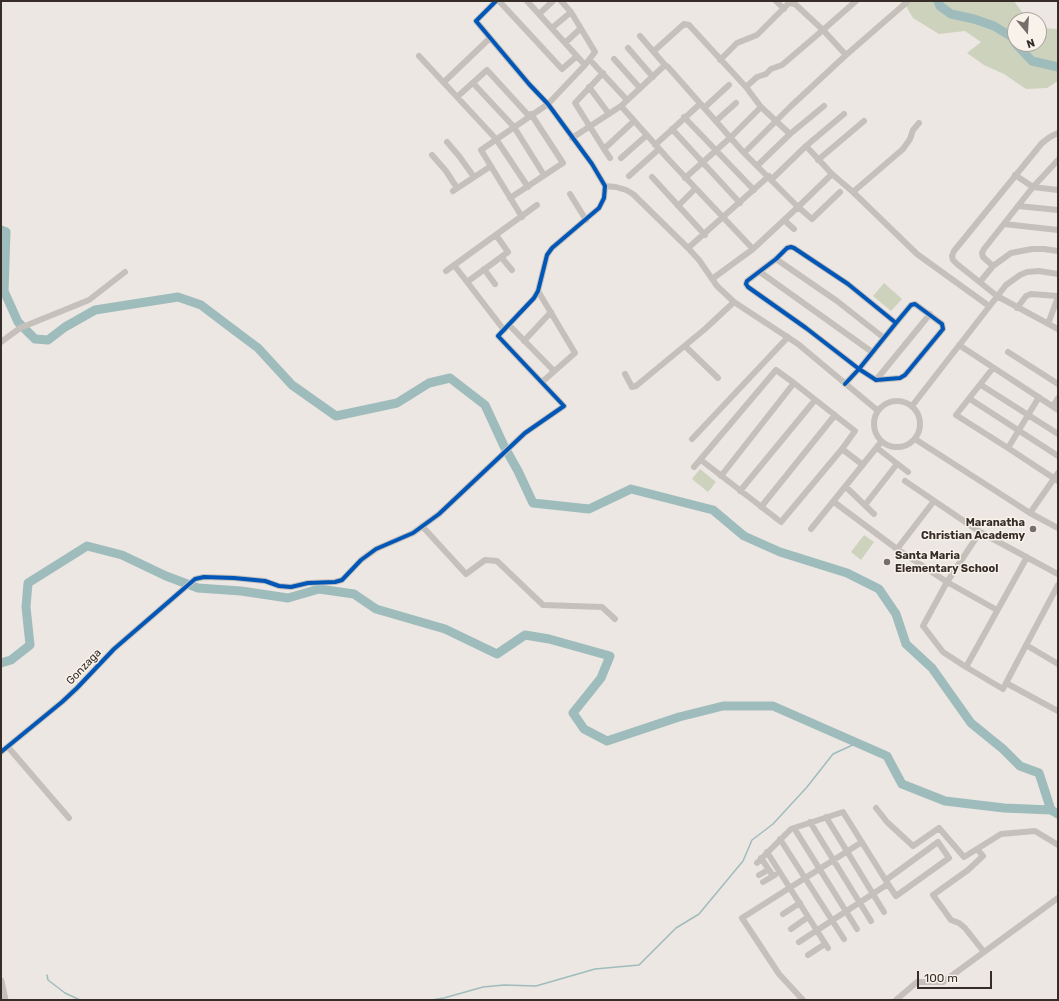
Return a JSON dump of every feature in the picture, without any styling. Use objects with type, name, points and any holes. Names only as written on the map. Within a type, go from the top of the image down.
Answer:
[{"type":"street","points":[[496,1],[476,21],[548,104],[592,164],[605,186],[604,198],[599,208],[552,248],[547,255],[538,291],[534,298],[498,336],[564,406],[548,419],[525,433],[444,510],[422,526],[466,574],[485,560],[497,561],[543,605],[602,607],[615,619]]},
{"type":"street","points":[[499,1],[562,69],[577,56]]},
{"type":"street","points":[[527,1],[585,65]]},
{"type":"street","points":[[539,14],[553,1]]},
{"type":"street","points":[[522,217],[481,150],[548,104],[590,60],[595,52],[571,12],[561,1]]},
{"type":"street","points":[[776,1],[784,8]]},
{"type":"street","points":[[746,87],[757,77],[782,65],[856,1]]},
{"type":"street","points":[[720,60],[737,43],[757,35],[790,2],[795,4],[823,30],[846,55]]},
{"type":"street","points":[[744,153],[776,120],[846,55],[907,2]]},
{"type":"street","points":[[552,28],[571,12]]},
{"type":"street","points":[[654,51],[684,24],[687,24],[746,87],[761,107],[790,134]]},
{"type":"street","points":[[565,43],[580,29]]},
{"type":"street","points":[[640,36],[702,106],[717,120],[744,153],[812,219],[840,192]]},
{"type":"street","points":[[444,82],[490,38]]},
{"type":"street","points":[[628,48],[652,77]]},
{"type":"street","points":[[419,56],[496,139],[528,186]]},
{"type":"street","points":[[614,59],[640,88]]},
{"type":"street","points":[[590,60],[627,100]]},
{"type":"street","points":[[572,138],[621,106],[665,65]]},
{"type":"street","points":[[457,97],[488,70],[530,115],[563,163],[510,198]]},
{"type":"street","points":[[603,73],[575,103],[610,158]]},
{"type":"street","points":[[473,82],[514,127],[544,175]]},
{"type":"street","points":[[629,176],[684,117],[702,106],[729,84]]},
{"type":"street","points":[[589,87],[609,114]]},
{"type":"street","points":[[717,120],[736,103]]},
{"type":"street","points":[[621,106],[695,189],[753,249]]},
{"type":"street","points":[[757,166],[790,134],[824,106]]},
{"type":"street","points":[[685,178],[731,137],[761,107]]},
{"type":"street","points":[[688,248],[705,235],[754,190],[844,114]]},
{"type":"street","points":[[684,117],[754,190]]},
{"type":"street","points":[[604,149],[634,121]]},
{"type":"street","points":[[818,160],[864,121]]},
{"type":"street","points":[[853,192],[903,149],[910,139],[913,130],[919,123]]},
{"type":"street","points":[[672,129],[740,203]]},
{"type":"street","points":[[1058,133],[1042,143],[954,251],[952,256],[953,260],[957,264],[997,296],[1058,329]]},
{"type":"street","points":[[621,158],[647,135]]},
{"type":"street","points":[[447,142],[459,156],[474,178]]},
{"type":"street","points":[[806,146],[832,174],[853,192],[917,254],[989,306]]},
{"type":"street","points":[[432,155],[446,171],[455,189],[491,166]]},
{"type":"street","points":[[993,266],[984,257],[982,253],[984,249],[1033,187],[1058,160]]},
{"type":"street","points":[[1050,169],[1058,170]]},
{"type":"street","points":[[712,279],[753,249],[832,174]]},
{"type":"street","points":[[1015,175],[1033,187],[1058,190]]},
{"type":"street","points":[[652,177],[705,235]]},
{"type":"street","points":[[605,186],[616,187],[633,194],[688,248],[699,260],[716,286],[734,302],[788,337],[877,410]]},
{"type":"street","points":[[678,206],[695,189]]},
{"type":"street","points":[[570,194],[586,220]]},
{"type":"street","points":[[446,270],[537,206]]},
{"type":"street","points":[[1018,206],[1058,210]]},
{"type":"street","points":[[784,220],[794,228]]},
{"type":"street","points":[[1004,224],[1058,230]]},
{"type":"street","points":[[467,282],[508,252],[496,235]]},
{"type":"street","points":[[845,384],[859,369],[896,323],[914,304],[942,324],[943,329],[905,376],[900,378],[876,380],[859,369],[806,328],[748,288],[746,284],[747,281],[776,259],[787,248],[791,247],[848,284],[896,323]]},
{"type":"street","points":[[980,282],[993,266],[1011,253],[1032,249],[1058,251]]},
{"type":"street","points":[[501,256],[512,270]]},
{"type":"street","points":[[776,259],[838,301],[884,338]]},
{"type":"street","points":[[454,265],[504,330]]},
{"type":"street","points":[[484,269],[495,284]]},
{"type":"street","points":[[912,406],[1006,286],[1020,275],[1027,272],[1039,271],[1058,274]]},
{"type":"street","points":[[1,342],[20,328],[89,300],[125,272]]},
{"type":"street","points":[[760,272],[872,352]]},
{"type":"street","points":[[538,291],[575,353],[542,382]]},
{"type":"street","points":[[1017,308],[1026,296],[1031,294],[1058,297],[1048,324]]},
{"type":"street","points":[[625,374],[632,387],[636,386],[685,346],[734,302]]},
{"type":"street","points":[[524,341],[551,312]]},
{"type":"street","points":[[876,380],[930,314]]},
{"type":"street","points":[[509,325],[554,371]]},
{"type":"street","points":[[692,439],[788,337]]},
{"type":"street","points":[[959,345],[1055,408],[1058,398]]},
{"type":"street","points":[[685,346],[718,378]]},
{"type":"street","points":[[1008,352],[1058,384]]},
{"type":"street","points":[[993,368],[956,415],[1056,480]]},
{"type":"street","points":[[694,467],[776,370],[855,431],[842,449],[780,522],[701,460]]},
{"type":"street","points":[[721,476],[794,383]]},
{"type":"street","points":[[981,385],[1058,434]]},
{"type":"street","points":[[1008,448],[1039,397]]},
{"type":"street","points":[[970,398],[1058,456]]},
{"type":"street","points":[[740,491],[815,400]]},
{"type":"street","points":[[899,400],[912,406],[920,418],[919,432],[914,439],[909,444],[901,447],[890,447],[881,442],[876,436],[873,427],[877,410],[884,404],[899,400]]},
{"type":"street","points":[[761,507],[835,415]]},
{"type":"street","points":[[914,439],[1030,513],[1058,528]]},
{"type":"street","points":[[811,529],[878,448],[881,442]]},
{"type":"street","points":[[878,448],[908,472]]},
{"type":"street","points":[[842,449],[864,465]]},
{"type":"street","points":[[865,505],[898,464]]},
{"type":"street","points":[[1030,513],[1056,480],[1058,473]]},
{"type":"street","points":[[905,481],[980,532],[1058,574]]},
{"type":"street","points":[[846,486],[874,514]]},
{"type":"street","points":[[897,549],[934,501]]},
{"type":"street","points":[[834,502],[897,549],[947,582],[997,610]]},
{"type":"street","name":"Gonzaga","points":[[1,752],[77,688],[114,649],[195,579],[204,577],[265,581],[279,586],[290,587],[308,583],[335,582],[342,580],[361,560],[376,549],[413,533],[422,526]]},
{"type":"street","points":[[980,532],[947,582],[923,626],[943,652],[1003,688],[1058,585]]},
{"type":"street","points":[[966,667],[1027,557]]},
{"type":"street","points":[[1026,645],[1058,664]]},
{"type":"street","points":[[1006,683],[1058,711]]},
{"type":"street","points":[[8,747],[70,818]]},
{"type":"street","points":[[876,808],[887,822],[913,846],[939,828],[964,857],[1001,834],[1035,831],[1058,845]]},
{"type":"street","points":[[773,876],[759,861],[780,839],[791,829],[843,812],[887,882],[896,896],[949,858],[938,842],[887,882],[873,894],[799,942]]},
{"type":"street","points":[[826,817],[884,912]]},
{"type":"street","points":[[810,822],[871,921]]},
{"type":"street","points":[[794,828],[857,929]]},
{"type":"street","points":[[780,839],[844,938]]},
{"type":"street","points":[[803,1000],[779,974],[742,918],[862,842]]},
{"type":"street","points":[[977,849],[983,856],[968,870],[933,895],[950,920],[959,923],[965,928],[984,952]]},
{"type":"street","points":[[767,852],[827,946],[808,955]]},
{"type":"street","points":[[759,875],[768,870]]},
{"type":"street","points":[[763,882],[780,872]]},
{"type":"street","points":[[896,1000],[917,982],[943,982],[1058,898]]},
{"type":"street","points":[[782,914],[800,903]]},
{"type":"street","points":[[791,929],[808,917]]},
{"type":"street","points":[[1,981],[5,1000]]},
{"type":"green space","points":[[903,1],[1014,1],[1022,12],[1007,12],[1007,52],[1047,52],[1047,28],[1058,29],[1058,81],[1047,88],[1026,89],[1004,74],[984,65],[967,53],[981,42],[965,31],[939,34],[913,18]]},
{"type":"green space","points":[[884,283],[902,299],[891,311],[873,296]]},
{"type":"green space","points":[[700,469],[716,482],[708,492],[692,479]]},
{"type":"green space","points":[[864,535],[874,542],[861,560],[851,552]]},
{"type":"waterway","points":[[938,1],[940,6],[951,14],[974,19],[994,26],[1007,34]]},
{"type":"waterway","points":[[1024,52],[1032,61],[1058,67]]},
{"type":"waterway","points":[[1,230],[6,232],[4,291],[18,322],[35,339],[48,340],[65,327],[95,310],[178,297],[201,305],[258,348],[292,385],[336,416],[397,403],[429,383],[450,378],[485,405],[533,503],[589,509],[631,489],[713,510],[744,536],[780,552],[847,573],[879,589],[896,614],[906,644],[932,668],[971,723],[1003,749],[1020,766],[1039,773],[1051,810]]},
{"type":"waterway","points":[[1,663],[11,660],[30,645],[26,607],[28,583],[87,546],[122,555],[166,576],[198,588],[241,591],[288,598],[319,589],[354,594],[376,609],[445,629],[497,654],[525,635],[549,639],[610,656],[601,678],[573,713],[584,729],[607,741],[679,717],[723,706],[773,706],[887,756],[902,784],[945,801],[1004,808],[1051,810],[1058,814]]},
{"type":"waterway","points":[[431,1000],[444,998],[483,987],[504,985],[536,986],[595,969],[639,965],[676,928],[699,914],[743,861],[752,840],[773,824],[807,787],[833,754],[857,743]]},
{"type":"waterway","points":[[47,975],[48,980],[65,993],[80,1000]]},
{"type":"cycle path","points":[[1,752],[62,702],[114,649],[195,579],[204,577],[234,578],[265,581],[279,586],[291,587],[308,583],[335,582],[342,580],[361,560],[376,549],[413,533],[439,514],[525,433],[564,406],[498,336],[534,298],[538,291],[547,255],[552,248],[599,208],[604,198],[605,186],[592,164],[548,104],[529,84],[476,21],[496,1]]},
{"type":"cycle path","points":[[845,384],[859,369],[911,305],[915,304],[942,324],[943,329],[905,375],[900,378],[876,380],[859,369],[806,328],[748,287],[746,284],[747,281],[776,259],[787,248],[791,247],[848,284],[896,323]]},
{"type":"place","name":"Maranatha Christian Academy","points":[[1033,529]]},
{"type":"place","name":"Santa Maria Elementary School","points":[[887,562]]}]
